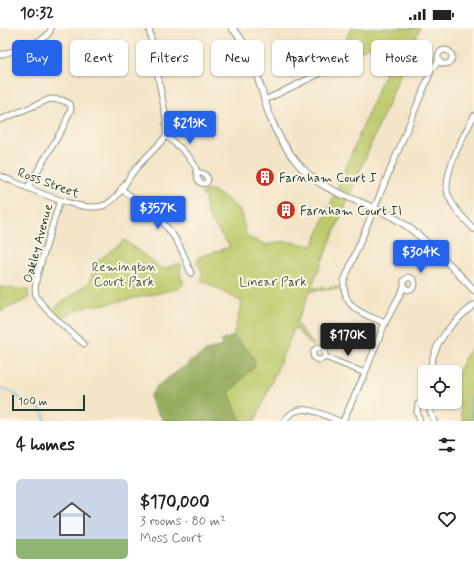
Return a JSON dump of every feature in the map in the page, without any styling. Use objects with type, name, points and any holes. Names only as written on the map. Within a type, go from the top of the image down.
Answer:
[{"type":"street","points":[[0,55],[19,49],[41,39],[48,34],[51,28]]},
{"type":"street","points":[[149,28],[166,119],[166,136],[180,147],[192,162],[197,172]]},
{"type":"street","points":[[232,28],[237,33],[246,48],[270,117],[284,146],[302,168],[323,184],[398,220],[432,246],[474,290]]},
{"type":"street","points":[[385,323],[363,314],[352,306],[348,301],[343,288],[344,281],[432,69],[439,61]]},
{"type":"street","points":[[265,100],[315,76]]},
{"type":"street","points":[[0,120],[50,99],[62,100],[70,104],[71,110],[64,126],[28,187]]},
{"type":"street","points":[[474,116],[449,170],[446,185],[448,196],[453,205],[474,229]]},
{"type":"street","name":"Ross Street","points":[[0,176],[60,200],[95,208],[106,204],[115,197],[133,172],[166,136]]},
{"type":"street","points":[[121,189],[158,217],[170,231],[179,244],[191,273]]},
{"type":"street","name":"Oakley Avenue","points":[[60,200],[37,276],[35,289],[36,295],[41,304],[84,344]]},
{"type":"street","points":[[343,421],[365,373],[385,323],[404,287]]},
{"type":"street","points":[[431,365],[436,348],[452,324],[474,305]]},
{"type":"street","points":[[325,357],[365,373]]},
{"type":"street","points":[[418,404],[417,408],[420,421]]},
{"type":"street","points":[[284,421],[290,413],[305,409],[338,421]]},
{"type":"street","points":[[429,409],[434,421]]},
{"type":"green space","name":"Linear Park","points":[[351,28],[420,28],[415,40],[371,40],[371,46],[363,50],[363,40],[346,40]]},
{"type":"green space","name":"Linear Park","points":[[384,76],[400,76],[311,288],[339,287],[339,289],[310,291],[296,323],[314,345],[312,346],[295,327],[255,421],[202,421],[219,391],[242,302],[201,280],[202,271],[197,264],[199,257],[230,247],[207,215],[205,198],[201,193],[211,190],[224,197],[240,210],[247,237],[267,245],[284,241],[313,246]]},
{"type":"green space","name":"Remington Court Park","points":[[124,240],[163,269],[181,263],[180,276],[184,283],[178,289],[107,304],[88,306],[61,317],[53,309],[89,283],[97,262]]},
{"type":"green space","points":[[0,287],[28,290],[29,298],[0,312]]},
{"type":"green space","points":[[234,336],[252,355],[255,366],[229,393],[241,421],[164,421],[154,407],[150,396],[157,386],[206,351],[222,346],[222,340]]},
{"type":"green space","points":[[474,346],[474,421],[463,421],[461,409],[462,409],[461,365]]},
{"type":"waterway","points":[[0,388],[12,392],[23,401],[39,408],[43,412],[45,421]]},
{"type":"waterway","points":[[474,389],[470,405],[474,421]]},
{"type":"place","name":"Farnham Court I","points":[[265,177]]},
{"type":"place","name":"Farnham Court II","points":[[286,210]]}]
